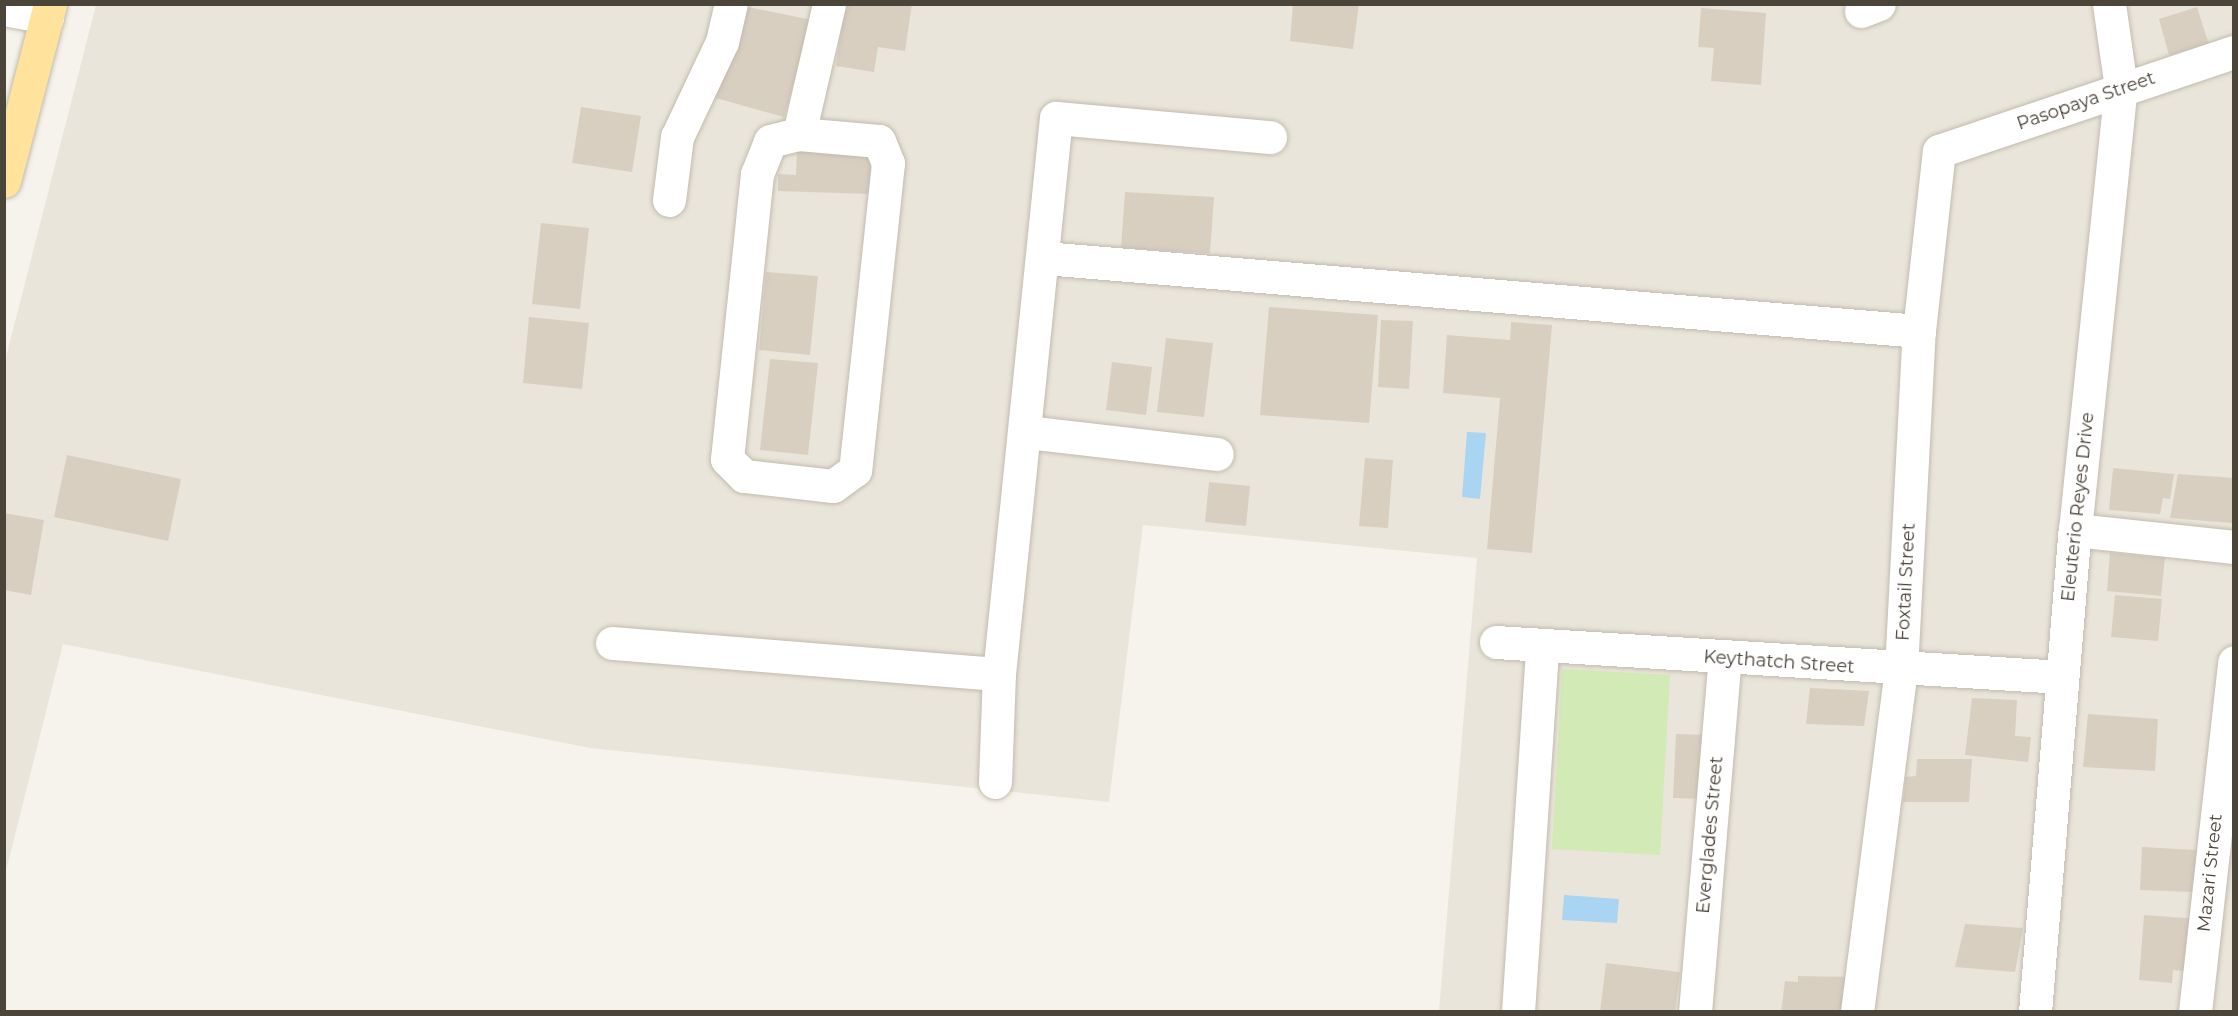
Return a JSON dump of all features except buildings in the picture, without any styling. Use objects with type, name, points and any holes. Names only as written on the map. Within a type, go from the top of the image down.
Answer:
[{"type":"main road","points":[[4,181],[49,11]]},
{"type":"street","points":[[669,200],[677,137],[722,42],[731,4]]},
{"type":"street","points":[[799,134],[829,4]]},
{"type":"street","name":"Eleuterio Reyes Drive","points":[[2035,1011],[2075,530],[2121,88],[2109,4]]},
{"type":"street","points":[[4,9],[49,11]]},
{"type":"street","name":"Pasopaya Street","points":[[1939,151],[2121,88],[2234,52]]},
{"type":"street","points":[[995,782],[999,675],[1027,432],[1056,118],[1270,137]]},
{"type":"street","points":[[799,134],[879,141],[888,163],[855,470],[833,486],[744,476],[727,459],[757,174],[770,141],[799,134]]},
{"type":"street","name":"Foxtail Street","points":[[1857,1011],[1901,670],[1919,331],[1939,151]]},
{"type":"street","points":[[1044,258],[1919,331]]},
{"type":"street","points":[[1027,432],[1217,454]]},
{"type":"street","points":[[2075,530],[2234,547]]},
{"type":"street","name":"Keythatch Street","points":[[1496,642],[1901,670],[2062,677]]},
{"type":"street","points":[[612,643],[999,675]]},
{"type":"street","points":[[1518,1011],[1542,646]]},
{"type":"street","name":"Everglades Street","points":[[1695,1011],[1725,658]]},
{"type":"street","name":"Mazari Street","points":[[2195,1011],[2234,662]]},
{"type":"shaded area","points":[[96,5],[2233,5],[2233,1011],[1439,1011],[1477,558],[1143,525],[1109,802],[590,748],[63,644],[5,875],[5,361]]},
{"type":"green space","points":[[1562,669],[1670,675],[1660,855],[1552,849]]},
{"type":"water","points":[[1467,432],[1486,433],[1480,499],[1462,497]]},
{"type":"water","points":[[1564,895],[1619,899],[1617,923],[1562,920]]}]
